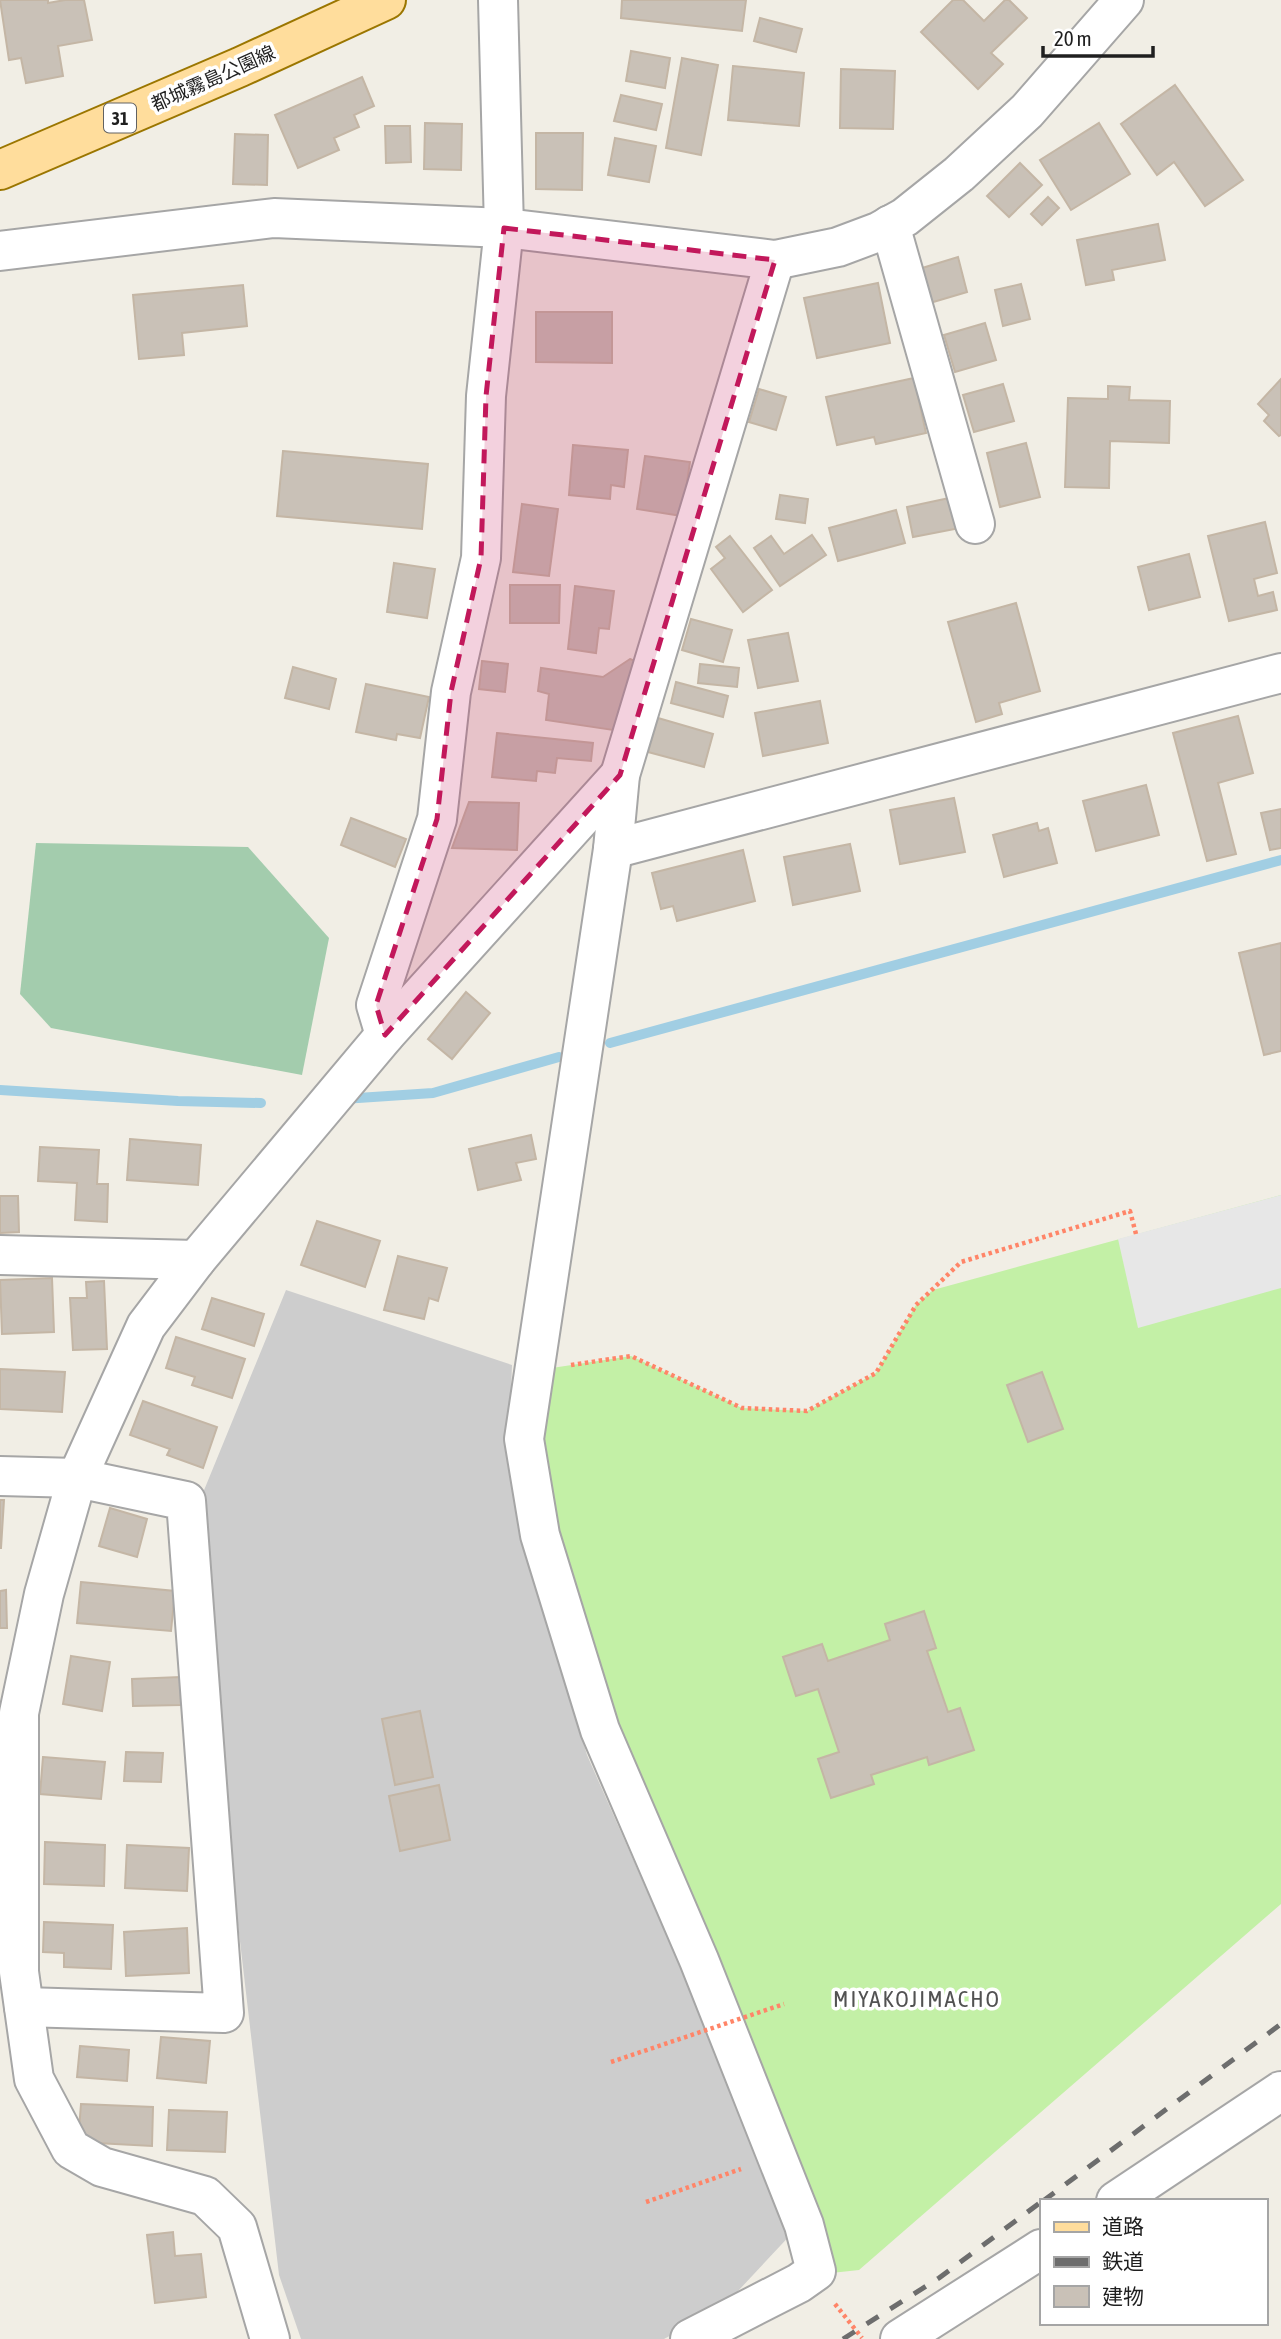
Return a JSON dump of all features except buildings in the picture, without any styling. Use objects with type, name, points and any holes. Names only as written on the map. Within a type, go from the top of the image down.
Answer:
[{"type":"main road","name":"都城霧島公園線","points":[[0,170],[240,67],[386,0]]},
{"type":"street","points":[[0,251],[274,218],[504,228],[775,260],[838,247],[878,232],[905,217],[960,174],[1027,111],[1124,0]]},
{"type":"street","points":[[385,1035],[376,1005],[437,819],[451,692],[481,558],[486,396],[504,228],[500,1]]},
{"type":"street","points":[[890,225],[975,524]]},
{"type":"street","points":[[690,2339],[813,2276],[816,2271],[804,2225],[699,1959],[600,1730],[540,1535],[524,1439],[532,1371],[613,849],[620,775],[775,260]]},
{"type":"street","points":[[613,849],[1281,673]]},
{"type":"street","points":[[270,2339],[237,2227],[205,2196],[102,2167],[71,2149],[34,2079],[19,1972],[10,1712],[77,1478],[146,1326],[196,1260],[385,1035],[620,775]]},
{"type":"street","points":[[0,1255],[196,1260]]},
{"type":"street","points":[[0,1476],[77,1478],[186,1502],[224,2013],[24,2007]]},
{"type":"street","points":[[1119,2199],[1281,2091]]},
{"type":"street","points":[[900,2339],[1040,2250]]},
{"type":"path","points":[[532,1371],[631,1356],[742,1408],[807,1410],[876,1373],[916,1305],[961,1262],[1130,1211],[1136,1234]]},
{"type":"path","points":[[611,2062],[784,2004]]},
{"type":"path","points":[[646,2202],[776,2156]]},
{"type":"path","points":[[813,2276],[862,2339]]},
{"type":"highlighted area","points":[[504,228],[775,260],[620,775],[385,1035],[376,1005],[437,819],[451,692],[481,558],[486,396]]},
{"type":"shaded area","points":[[1281,1195],[1281,1288],[1138,1328],[1118,1239]]},
{"type":"shaded area","points":[[286,1290],[512,1365],[509,1446],[527,1549],[587,1755],[796,2229],[724,2306],[664,2339],[301,2339],[279,2275],[191,1522]]},
{"type":"green space","points":[[36,843],[248,847],[329,938],[302,1075],[51,1028],[20,994]]},
{"type":"green space","points":[[1281,1195],[1281,1904],[859,2270],[813,2275],[540,1535],[532,1371],[631,1356],[742,1408],[807,1411],[876,1373],[916,1305],[933,1290]]},
{"type":"waterway","points":[[610,1043],[1281,860]]},
{"type":"waterway","points":[[343,1099],[433,1093],[559,1057]]},
{"type":"waterway","points":[[0,1090],[178,1101],[261,1103]]},
{"type":"railway","points":[[1046,2199],[1281,2024]]},
{"type":"railway","points":[[843,2339],[939,2278],[1040,2203]]},
{"type":"district","name":"MIYAKOJIMACHO","points":[[917,1999]]}]
